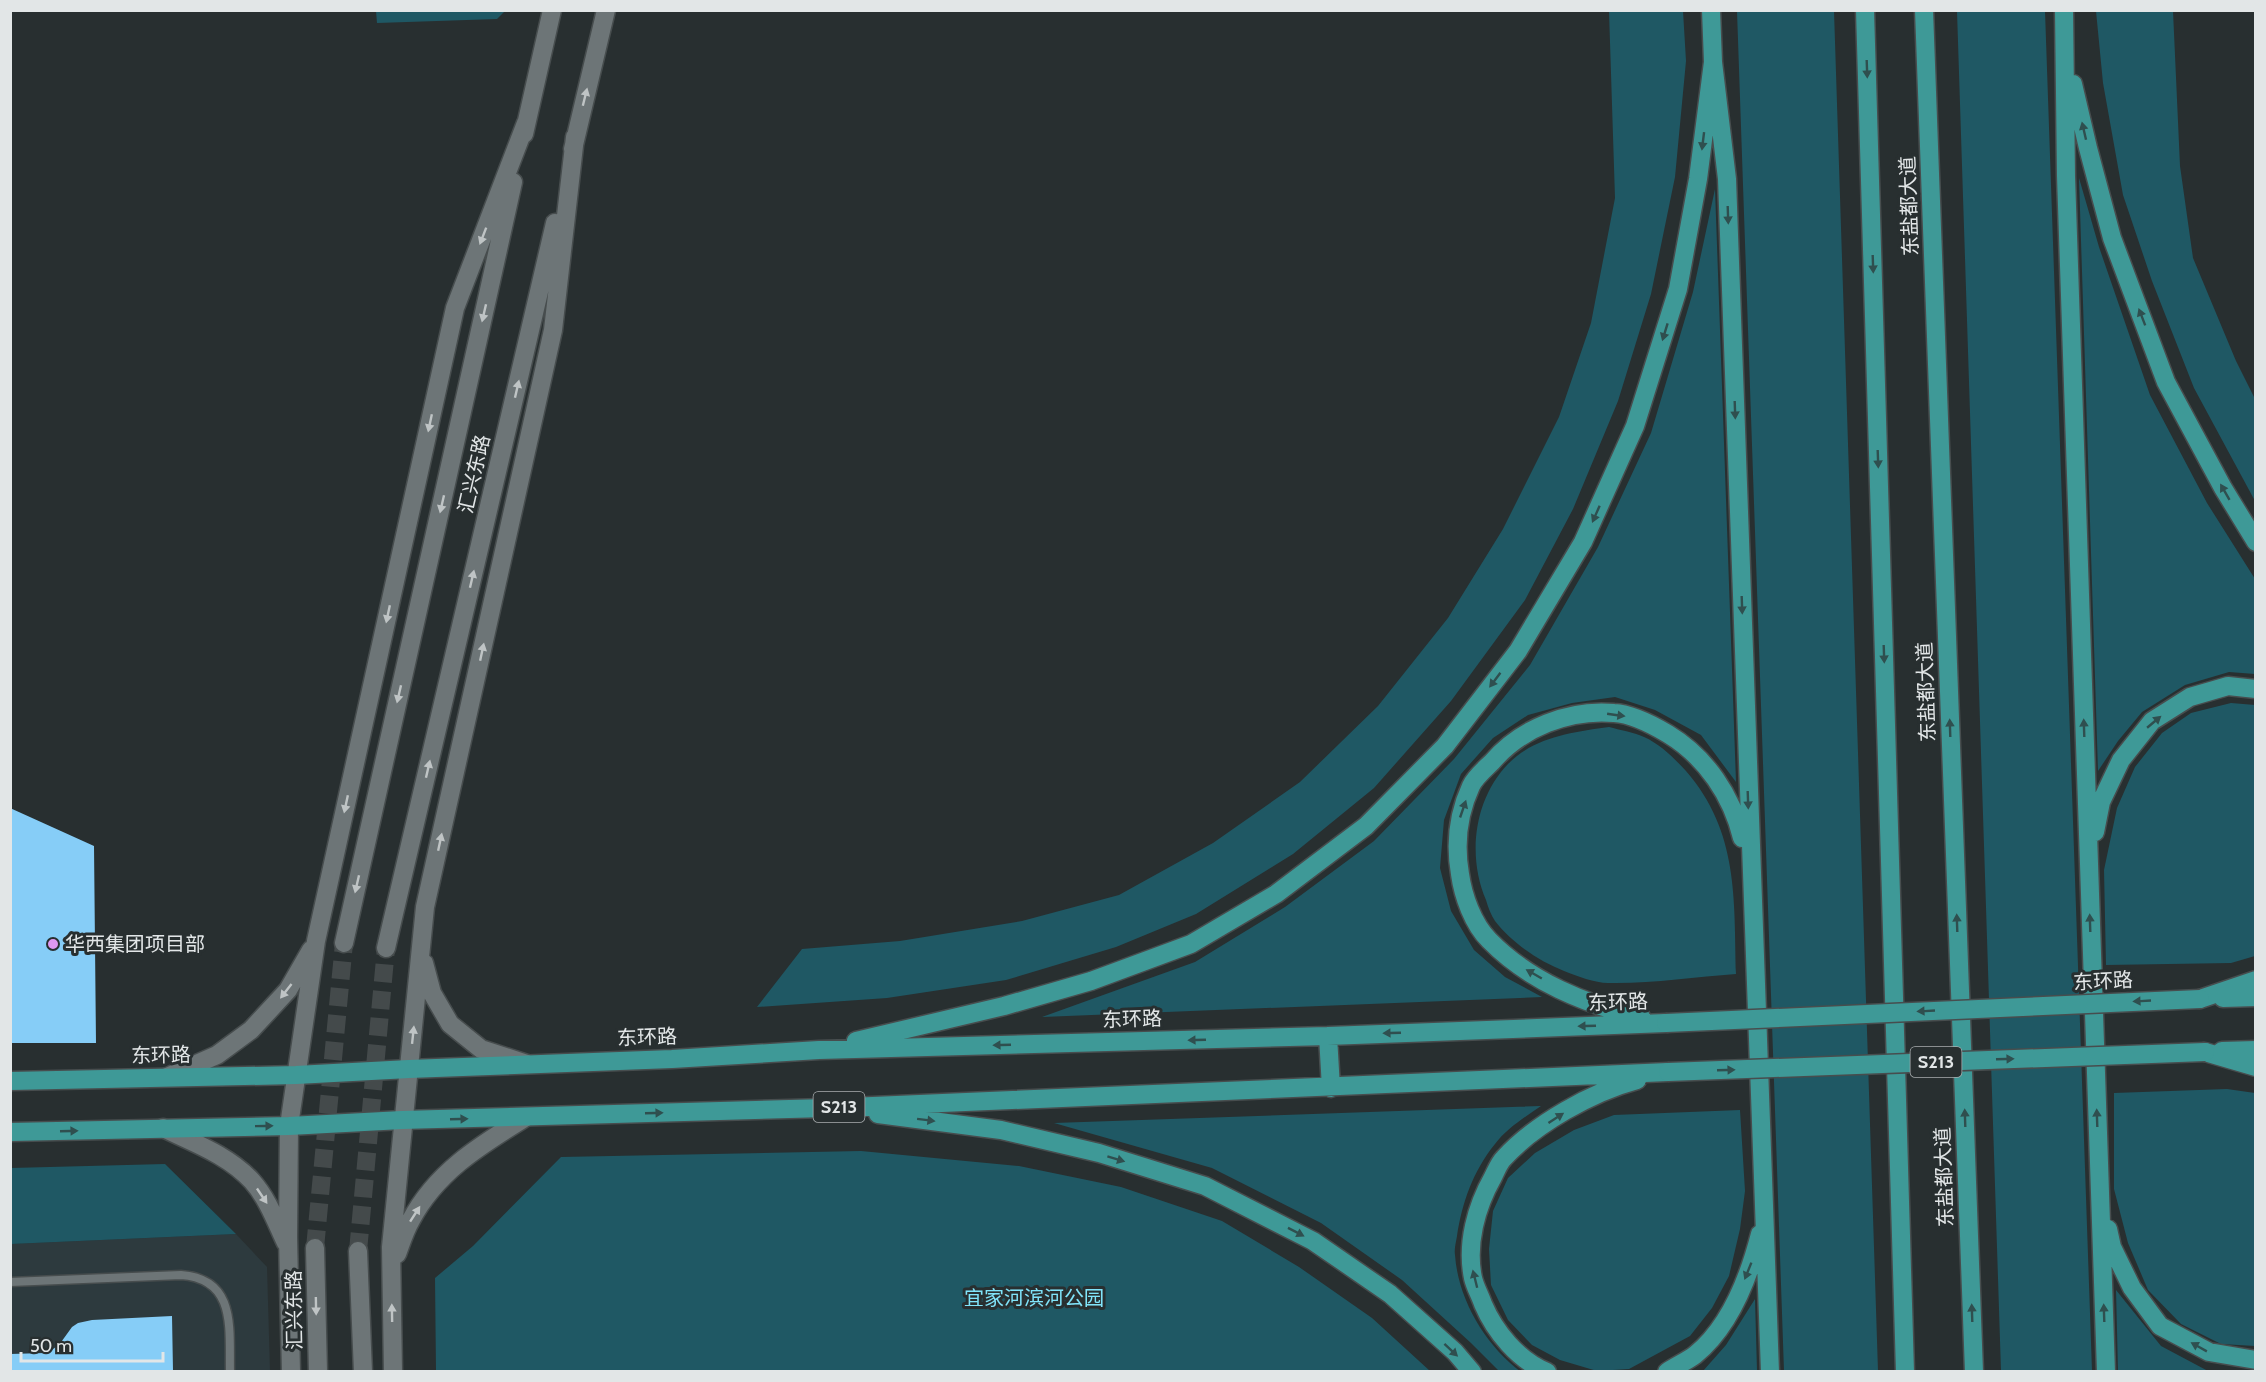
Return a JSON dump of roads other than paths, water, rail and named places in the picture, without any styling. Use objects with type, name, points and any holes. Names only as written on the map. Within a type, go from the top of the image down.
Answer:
[{"type":"highway","points":[[1711,10],[1713,62],[1727,179],[1770,1371]]},
{"type":"highway","name":"东盐都大道","points":[[1865,10],[1905,1371]]},
{"type":"highway","name":"东盐都大道","points":[[1924,10],[1974,1371]]},
{"type":"highway","points":[[2064,10],[2066,188],[2106,1371]]},
{"type":"highway","points":[[2066,50],[2088,148],[2112,238],[2166,382],[2223,488],[2256,542]]},
{"type":"highway","points":[[819,1050],[1091,981],[1191,944],[1276,894],[1366,826],[1445,746],[1518,651],[1583,542],[1635,426],[1678,289],[1698,179],[1713,62]]},
{"type":"highway","points":[[2088,867],[2101,802],[2121,760],[2152,721],[2190,698],[2228,686],[2256,689]]},
{"type":"highway","points":[[1666,1023],[1614,1011],[1576,998],[1520,966],[1488,939],[1473,915],[1462,888],[1456,856],[1459,821],[1472,784],[1503,748],[1533,729],[1572,715],[1615,713],[1651,723],[1686,745],[1719,782],[1738,819],[1751,873]]},
{"type":"highway","points":[[2200,999],[2256,980]]},
{"type":"highway","name":"东环路","points":[[10,1081],[296,1075],[672,1059],[819,1050],[1328,1036],[2256,997]]},
{"type":"highway","points":[[1328,1036],[1331,1088]]},
{"type":"highway","name":"S213","points":[[10,1132],[289,1126],[402,1120],[826,1108],[1668,1072],[2256,1050]]},
{"type":"highway","points":[[2205,1052],[2256,1067]]},
{"type":"highway","points":[[1547,1371],[1536,1367],[1500,1336],[1473,1279],[1471,1239],[1481,1198],[1503,1159],[1534,1132],[1581,1101],[1619,1085],[1668,1072]]},
{"type":"highway","points":[[826,1108],[1001,1130],[1099,1153],[1205,1186],[1323,1247],[1390,1294],[1472,1371]]},
{"type":"highway","points":[[2100,1189],[2112,1247],[2132,1288],[2160,1326],[2209,1353],[2256,1360]]},
{"type":"highway","points":[[1667,1371],[1696,1354],[1724,1324],[1754,1257],[1764,1215]]},
{"type":"main road","name":"汇兴东路","points":[[344,943],[552,10]]},
{"type":"main road","name":"汇兴东路","points":[[386,948],[606,10]]},
{"type":"main road","points":[[291,1371],[288,1248],[289,1126],[316,941],[455,308],[526,123]]},
{"type":"main road","points":[[393,1371],[391,1247],[425,907],[553,330],[575,137]]},
{"type":"main road","points":[[167,1077],[218,1054],[251,1030],[288,990],[316,941]]},
{"type":"main road","points":[[421,952],[432,993],[450,1024],[482,1049],[529,1064]]},
{"type":"main road","points":[[392,1267],[411,1220],[435,1184],[472,1150],[526,1117]]},
{"type":"main road","points":[[163,1128],[219,1154],[252,1181],[270,1207],[288,1248]]},
{"type":"main road","name":"汇兴东路","points":[[315,1248],[318,1371]]},
{"type":"main road","points":[[358,1251],[363,1371]]},
{"type":"lane","points":[[10,1282],[181,1275],[204,1280],[220,1293],[226,1304],[230,1371]]},
{"type":"tunnel","points":[[315,1248],[344,943]]},
{"type":"tunnel","points":[[358,1251],[386,948]]},
{"type":"place","name":"华西集团项目部","points":[[53,944]]},
{"type":"park label","name":"宜家河滨河公园","points":[[1034,1298]]}]
